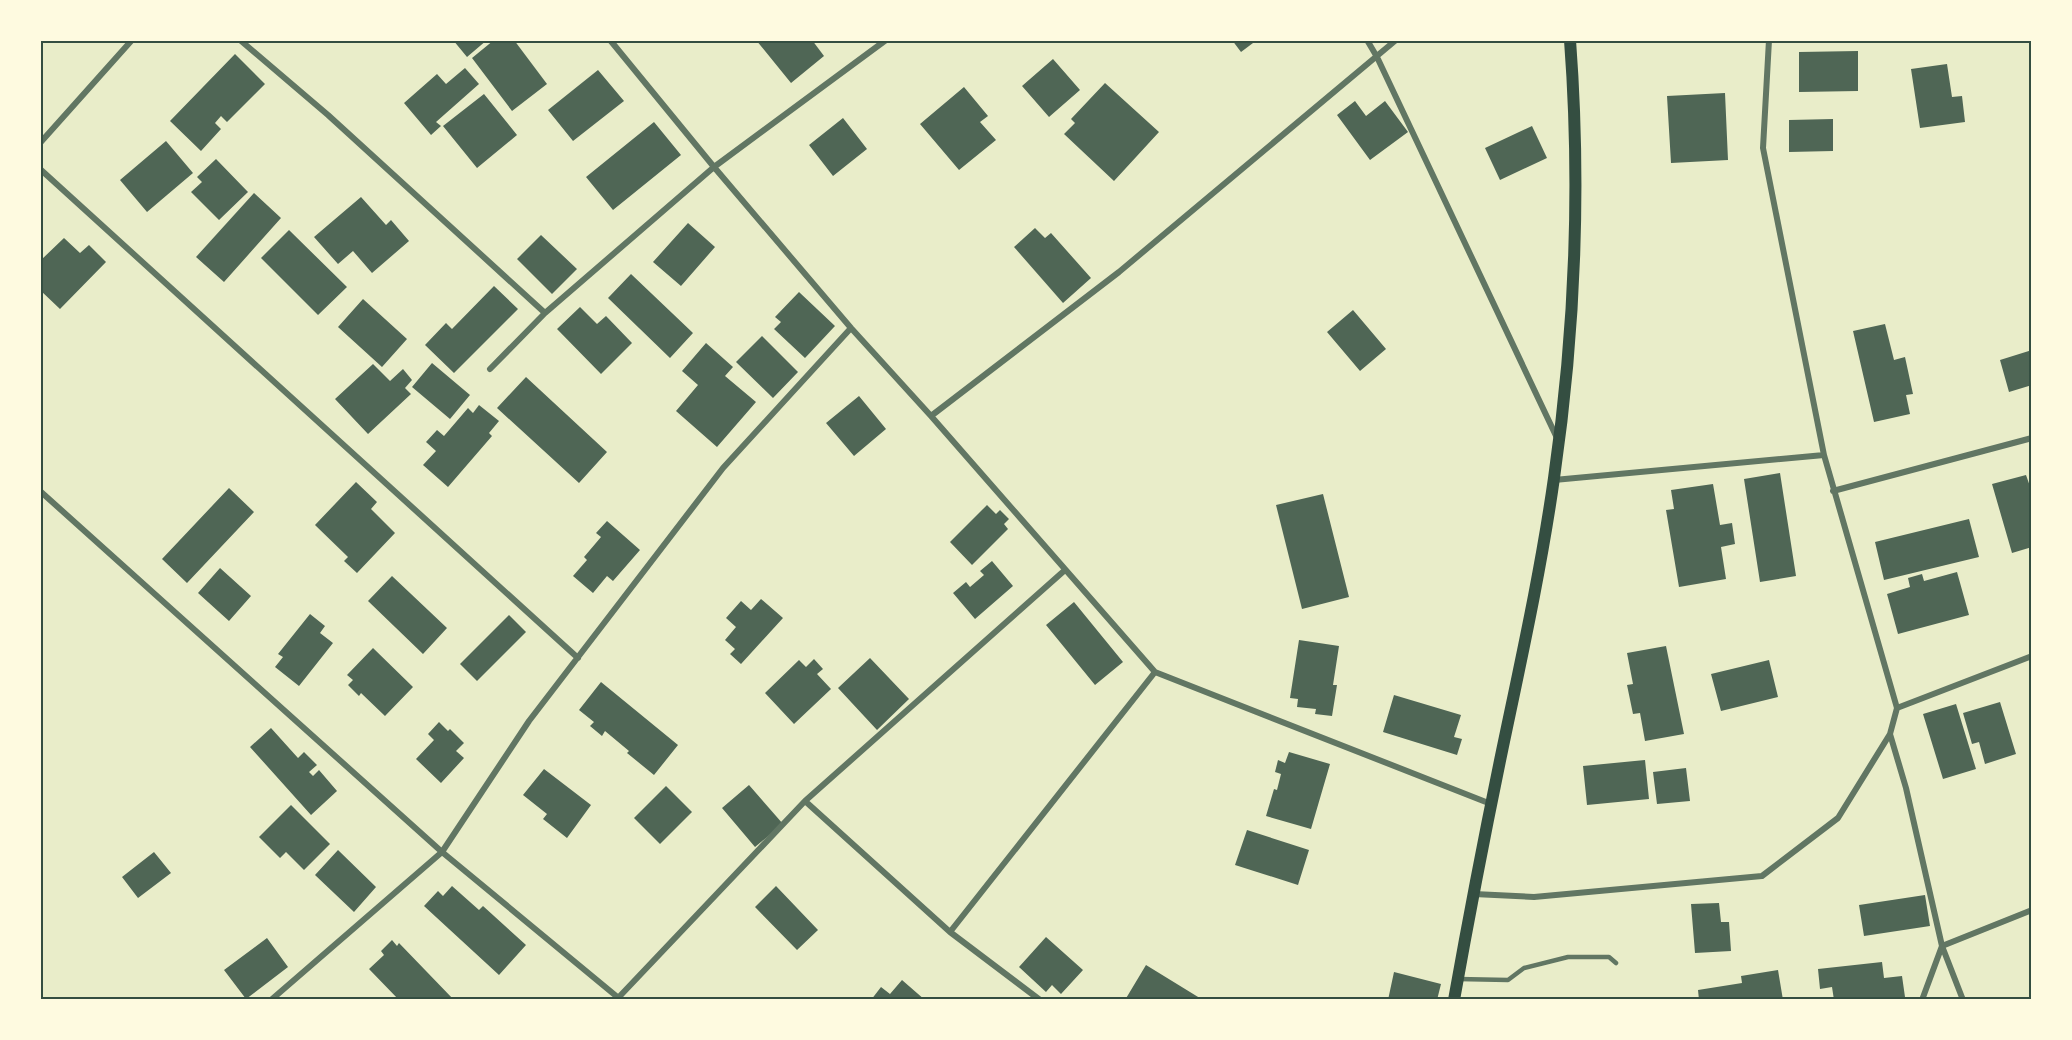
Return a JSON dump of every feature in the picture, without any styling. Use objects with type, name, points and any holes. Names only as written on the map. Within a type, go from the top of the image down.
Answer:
[{"type":"main road","points":[[1454,999],[1491,804],[1533,605],[1559,442],[1574,274],[1576,150],[1570,40]]},
{"type":"street","points":[[40,143],[132,40]]},
{"type":"street","points":[[240,40],[328,115],[545,313]]},
{"type":"street","points":[[610,40],[851,328],[1155,672],[1491,804]]},
{"type":"street","points":[[490,369],[545,313],[714,167],[886,40]]},
{"type":"street","points":[[1367,40],[1559,442]]},
{"type":"street","points":[[931,416],[1119,272],[1396,40]]},
{"type":"street","points":[[1473,894],[1534,897],[1762,876],[1838,818],[1890,734],[1897,708],[1824,455],[1763,148],[1769,40]]},
{"type":"street","points":[[40,169],[578,658]]},
{"type":"street","points":[[271,999],[441,852],[529,721],[723,468],[851,328]]},
{"type":"street","points":[[1833,491],[2031,438]]},
{"type":"street","points":[[1554,480],[1824,455]]},
{"type":"street","points":[[40,491],[441,852],[620,998],[805,801],[1065,570]]},
{"type":"street","points":[[1897,708],[2031,656]]},
{"type":"street","points":[[950,932],[1155,672]]},
{"type":"street","points":[[1890,734],[1906,788],[1941,946],[1963,999]]},
{"type":"street","points":[[805,801],[950,932],[1040,999]]},
{"type":"street","points":[[1922,999],[1941,946],[2031,910]]},
{"type":"lane","points":[[1458,979],[1508,980],[1524,968],[1568,957],[1610,957],[1616,963]]},
{"type":"building","points":[[453,40],[487,40],[467,57]]},
{"type":"building","points":[[494,40],[514,40],[547,84],[512,111],[472,58]]},
{"type":"building","points":[[756,40],[812,40],[824,56],[791,83]]},
{"type":"building","points":[[1232,40],[1257,40],[1241,52]]},
{"type":"building","points":[[1858,51],[1858,91],[1799,92],[1799,52]]},
{"type":"building","points":[[235,54],[265,84],[227,122],[221,116],[215,123],[221,129],[201,151],[170,121]]},
{"type":"building","points":[[1053,59],[1080,90],[1049,117],[1022,86]]},
{"type":"building","points":[[1947,64],[1952,97],[1962,96],[1965,122],[1920,128],[1911,69]]},
{"type":"building","points":[[465,68],[479,84],[436,122],[441,126],[431,135],[404,103],[437,74],[446,84]]},
{"type":"building","points":[[598,70],[624,101],[573,141],[548,110]]},
{"type":"building","points":[[1105,83],[1159,132],[1114,181],[1064,134],[1075,123],[1071,119]]},
{"type":"building","points":[[964,87],[988,116],[980,122],[996,140],[959,170],[920,124]]},
{"type":"building","points":[[1725,93],[1728,160],[1671,163],[1667,96]]},
{"type":"building","points":[[484,94],[517,135],[477,168],[443,126]]},
{"type":"building","points":[[1355,101],[1366,116],[1385,101],[1408,132],[1370,160],[1337,115]]},
{"type":"building","points":[[843,118],[867,149],[833,176],[809,145]]},
{"type":"building","points":[[1833,119],[1833,151],[1789,152],[1789,120]]},
{"type":"building","points":[[654,122],[681,155],[613,210],[586,177]]},
{"type":"building","points":[[1532,126],[1547,158],[1500,180],[1485,148]]},
{"type":"building","points":[[166,141],[193,173],[147,212],[120,180]]},
{"type":"building","points":[[216,159],[248,192],[219,220],[191,192],[202,182],[197,177]]},
{"type":"building","points":[[254,193],[281,218],[224,282],[196,257]]},
{"type":"building","points":[[361,197],[386,225],[391,220],[409,241],[372,273],[353,251],[338,264],[314,237]]},
{"type":"building","points":[[688,223],[715,247],[681,286],[653,262]]},
{"type":"building","points":[[1035,228],[1045,238],[1051,233],[1091,278],[1063,303],[1014,247]]},
{"type":"building","points":[[289,230],[347,287],[318,315],[261,258]]},
{"type":"building","points":[[541,235],[577,269],[552,294],[517,259]]},
{"type":"building","points":[[64,238],[80,253],[89,245],[106,262],[60,309],[40,290],[40,261]]},
{"type":"building","points":[[631,274],[693,333],[670,358],[608,298]]},
{"type":"building","points":[[494,286],[518,309],[454,373],[425,345],[446,323],[452,329]]},
{"type":"building","points":[[799,292],[835,326],[805,358],[774,329],[781,322],[775,317]]},
{"type":"building","points":[[363,299],[407,339],[382,367],[338,327]]},
{"type":"building","points":[[580,307],[597,324],[606,316],[632,343],[601,374],[557,329]]},
{"type":"building","points":[[1353,310],[1386,349],[1360,371],[1327,332]]},
{"type":"building","points":[[1885,324],[1894,360],[1905,357],[1913,394],[1906,395],[1910,414],[1874,422],[1853,331]]},
{"type":"building","points":[[762,336],[798,372],[773,398],[736,362]]},
{"type":"building","points":[[706,343],[733,367],[725,376],[756,402],[717,447],[676,411],[698,385],[682,371]]},
{"type":"building","points":[[2032,350],[2032,385],[2009,392],[2000,360]]},
{"type":"building","points":[[432,363],[470,395],[450,419],[412,387]]},
{"type":"building","points":[[373,364],[390,381],[403,369],[412,380],[405,388],[411,394],[368,434],[335,399]]},
{"type":"building","points":[[526,377],[607,452],[579,483],[497,408]]},
{"type":"building","points":[[859,396],[886,429],[854,456],[826,423]]},
{"type":"building","points":[[479,405],[499,421],[489,433],[492,436],[448,487],[423,465],[436,451],[426,442],[437,430],[444,436],[468,408],[473,413]]},
{"type":"building","points":[[1780,473],[1796,576],[1760,582],[1744,479]]},
{"type":"building","points":[[2026,475],[2032,492],[2032,547],[2012,553],[1992,484]]},
{"type":"building","points":[[356,482],[377,502],[371,509],[395,533],[357,573],[344,561],[348,557],[315,525]]},
{"type":"building","points":[[1713,484],[1720,525],[1732,523],[1735,544],[1721,547],[1726,579],[1679,587],[1666,510],[1674,509],[1671,490]]},
{"type":"building","points":[[229,488],[254,512],[187,583],[162,559]]},
{"type":"building","points":[[1323,494],[1349,597],[1302,609],[1276,505]]},
{"type":"building","points":[[987,505],[996,514],[1000,510],[1009,519],[1004,524],[1008,529],[972,565],[950,542]]},
{"type":"building","points":[[1969,519],[1979,557],[1884,580],[1875,542]]},
{"type":"building","points":[[607,521],[640,550],[613,581],[607,576],[593,593],[573,576],[587,560],[584,557],[601,537],[596,533]]},
{"type":"building","points":[[992,561],[1013,586],[975,619],[953,593],[966,582],[970,587],[984,575],[980,571]]},
{"type":"building","points":[[220,568],[251,596],[229,621],[198,593]]},
{"type":"building","points":[[1957,572],[1969,615],[1898,634],[1887,594],[1910,587],[1908,578],[1922,574],[1924,581]]},
{"type":"building","points":[[392,576],[447,628],[423,654],[368,601]]},
{"type":"building","points":[[761,599],[783,618],[741,664],[730,654],[735,649],[725,640],[736,627],[726,618],[741,601],[751,610]]},
{"type":"building","points":[[1074,602],[1123,662],[1095,685],[1046,625]]},
{"type":"building","points":[[310,614],[325,626],[320,633],[333,643],[299,686],[275,667],[283,657],[278,654]]},
{"type":"building","points":[[509,615],[526,632],[477,681],[460,664]]},
{"type":"building","points":[[1299,640],[1339,646],[1333,685],[1337,685],[1332,716],[1315,714],[1316,709],[1297,707],[1298,699],[1290,698]]},
{"type":"building","points":[[1666,646],[1684,734],[1645,741],[1640,713],[1633,714],[1627,685],[1633,684],[1627,653]]},
{"type":"building","points":[[373,648],[413,687],[385,716],[361,693],[359,696],[348,685],[353,680],[347,675]]},
{"type":"building","points":[[870,658],[909,699],[877,730],[838,688]]},
{"type":"building","points":[[814,659],[823,669],[817,674],[831,689],[794,724],[765,693],[799,660],[806,667]]},
{"type":"building","points":[[1769,660],[1778,697],[1721,711],[1711,674]]},
{"type":"building","points":[[601,682],[678,745],[654,775],[605,731],[602,736],[590,726],[594,722],[579,710]]},
{"type":"building","points":[[1394,695],[1461,715],[1454,737],[1462,739],[1457,755],[1383,732]]},
{"type":"building","points":[[2000,702],[2016,754],[1985,764],[1979,742],[1972,744],[1963,713]]},
{"type":"building","points":[[1956,704],[1976,769],[1943,779],[1923,714]]},
{"type":"building","points":[[439,722],[464,743],[456,751],[464,758],[441,783],[416,759],[434,740],[428,734]]},
{"type":"building","points":[[271,728],[298,758],[304,752],[317,765],[309,772],[313,776],[319,770],[337,791],[311,815],[250,747]]},
{"type":"building","points":[[1289,752],[1330,764],[1311,829],[1266,816],[1281,774],[1275,772],[1278,760],[1285,763]]},
{"type":"building","points":[[1645,760],[1649,799],[1587,805],[1583,766]]},
{"type":"building","points":[[1686,768],[1690,801],[1657,804],[1653,772]]},
{"type":"building","points":[[544,769],[591,805],[567,838],[543,819],[547,814],[523,795]]},
{"type":"building","points":[[749,785],[783,824],[755,847],[722,808]]},
{"type":"building","points":[[666,786],[692,812],[660,844],[634,818]]},
{"type":"building","points":[[291,805],[330,844],[304,870],[286,852],[280,858],[259,837]]},
{"type":"building","points":[[1247,830],[1309,850],[1298,885],[1235,865]]},
{"type":"building","points":[[338,850],[376,887],[354,912],[315,875]]},
{"type":"building","points":[[154,852],[171,873],[138,898],[122,877]]},
{"type":"building","points":[[452,886],[479,910],[483,906],[526,945],[499,975],[424,906],[438,891],[443,896]]},
{"type":"building","points":[[776,886],[818,930],[797,950],[755,907]]},
{"type":"building","points":[[1925,895],[1930,926],[1864,936],[1859,905]]},
{"type":"building","points":[[1719,903],[1721,922],[1729,922],[1731,951],[1695,953],[1691,904]]},
{"type":"building","points":[[1046,937],[1083,970],[1061,994],[1052,985],[1046,992],[1019,967]]},
{"type":"building","points":[[267,938],[288,967],[246,999],[224,970]]},
{"type":"building","points":[[392,940],[397,946],[399,943],[454,1000],[399,1000],[369,969],[384,955],[381,951]]},
{"type":"building","points":[[1882,962],[1884,978],[1902,976],[1905,997],[1884,1000],[1834,1000],[1832,987],[1820,989],[1818,969]]},
{"type":"building","points":[[1146,965],[1203,1000],[1125,1000]]},
{"type":"building","points":[[1778,970],[1783,1000],[1699,1000],[1698,990],[1742,983],[1741,976]]},
{"type":"building","points":[[1394,972],[1441,984],[1437,1000],[1388,1000]]},
{"type":"building","points":[[902,980],[925,1000],[871,1000],[881,987],[890,994]]}]
